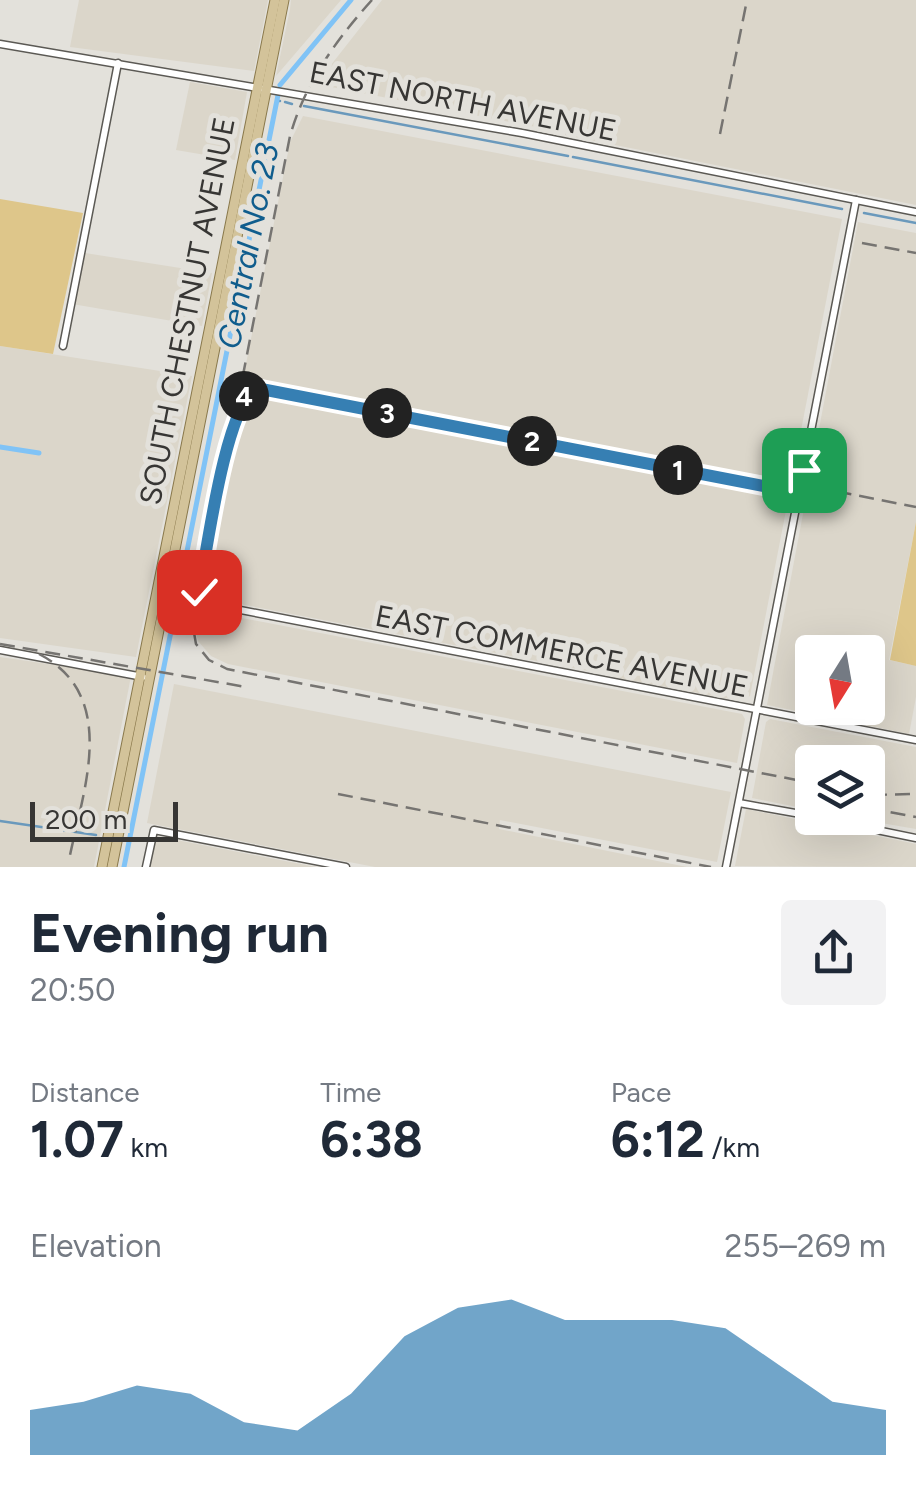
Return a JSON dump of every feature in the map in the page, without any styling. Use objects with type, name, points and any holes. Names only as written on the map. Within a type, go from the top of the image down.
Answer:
[{"type":"main road","name":"SOUTH CHESTNUT AVENUE","points":[[266,87],[275,0]]},
{"type":"main road","name":"SOUTH CHESTNUT AVENUE","points":[[144,678],[284,0]]},
{"type":"main road","name":"SOUTH CHESTNUT AVENUE","points":[[102,867],[176,541],[204,378]]},
{"type":"main road","points":[[112,867],[144,678]]},
{"type":"street","name":"EAST NORTH AVENUE","points":[[0,44],[539,136],[916,212]]},
{"type":"street","points":[[63,346],[118,63]]},
{"type":"street","points":[[726,867],[856,200]]},
{"type":"street","name":"EAST COMMERCE AVENUE","points":[[800,493],[256,388],[244,396],[230,439],[199,602],[916,740]]},
{"type":"street","points":[[0,650],[144,678]]},
{"type":"street","points":[[739,802],[795,813]]},
{"type":"street","points":[[146,867],[154,830],[346,867]]},
{"type":"street","points":[[885,832],[916,838]]},
{"type":"shaded area","points":[[79,0],[268,0],[254,71],[70,47]]},
{"type":"shaded area","points":[[291,0],[341,0],[276,76],[290,9]]},
{"type":"shaded area","points":[[382,0],[916,0],[916,205],[565,135],[570,111],[550,106],[546,129],[316,84]]},
{"type":"shaded area","points":[[190,82],[247,92],[235,160],[176,150]]},
{"type":"shaded area","points":[[303,116],[842,219],[791,482],[702,469],[243,379],[290,142]]},
{"type":"shaded area","points":[[0,199],[83,213],[53,354],[0,346]]},
{"type":"shaded area","points":[[858,222],[916,233],[916,522],[889,660],[916,666],[916,697],[909,734],[865,725],[885,725],[885,635],[795,635],[795,711],[767,705]]},
{"type":"shaded area","points":[[85,253],[212,273],[202,326],[72,304]]},
{"type":"shaded area","points":[[0,346],[192,376],[136,657],[0,638]]},
{"type":"shaded area","points":[[255,393],[789,495],[750,696],[741,701],[613,677],[619,645],[601,641],[594,672],[209,598],[206,594],[233,445]]},
{"type":"shaded area","points":[[916,522],[916,666],[890,660]]},
{"type":"shaded area","points":[[190,608],[742,714],[745,719],[737,763],[228,664],[211,656],[198,641]]},
{"type":"shaded area","points":[[0,657],[131,676],[94,867],[0,867]]},
{"type":"shaded area","points":[[174,684],[731,792],[717,862],[500,820],[499,829],[687,867],[375,867],[147,823]]},
{"type":"shaded area","points":[[770,719],[916,747],[916,829],[885,824],[885,745],[795,745],[795,807],[752,798],[766,722]]},
{"type":"shaded area","points":[[746,809],[795,819],[795,835],[872,835],[916,844],[916,867],[735,866]]},
{"type":"shaded area","points":[[156,836],[316,867],[150,867]]},
{"type":"waterway","name":"Central No. 23","points":[[280,85],[351,0]]},
{"type":"waterway","name":"Central No. 23","points":[[124,867],[278,95]]},
{"type":"waterway","points":[[285,102],[292,104]]},
{"type":"waterway","points":[[304,106],[568,156]]},
{"type":"waterway","points":[[573,157],[842,209]]},
{"type":"waterway","points":[[864,213],[916,223]]},
{"type":"waterway","points":[[0,447],[39,453]]},
{"type":"waterway","points":[[0,821],[96,835]]},
{"type":"railway","points":[[372,0],[323,63],[290,136],[242,380],[224,436],[190,610],[196,644],[209,660],[227,669],[795,780]]},
{"type":"railway","points":[[720,134],[747,0]]},
{"type":"railway","points":[[862,243],[916,253]]},
{"type":"railway","points":[[814,487],[916,507]]},
{"type":"railway","points":[[0,644],[246,687]]},
{"type":"railway","points":[[39,654],[64,672],[80,694],[88,719],[87,775],[69,860]]},
{"type":"railway","points":[[338,794],[711,867]]},
{"type":"railway","points":[[885,795],[912,794]]},
{"type":"railway","points":[[885,811],[916,817]]},
{"type":"route","points":[[199,592],[230,439],[244,396],[256,388],[800,493],[804,470]]}]
